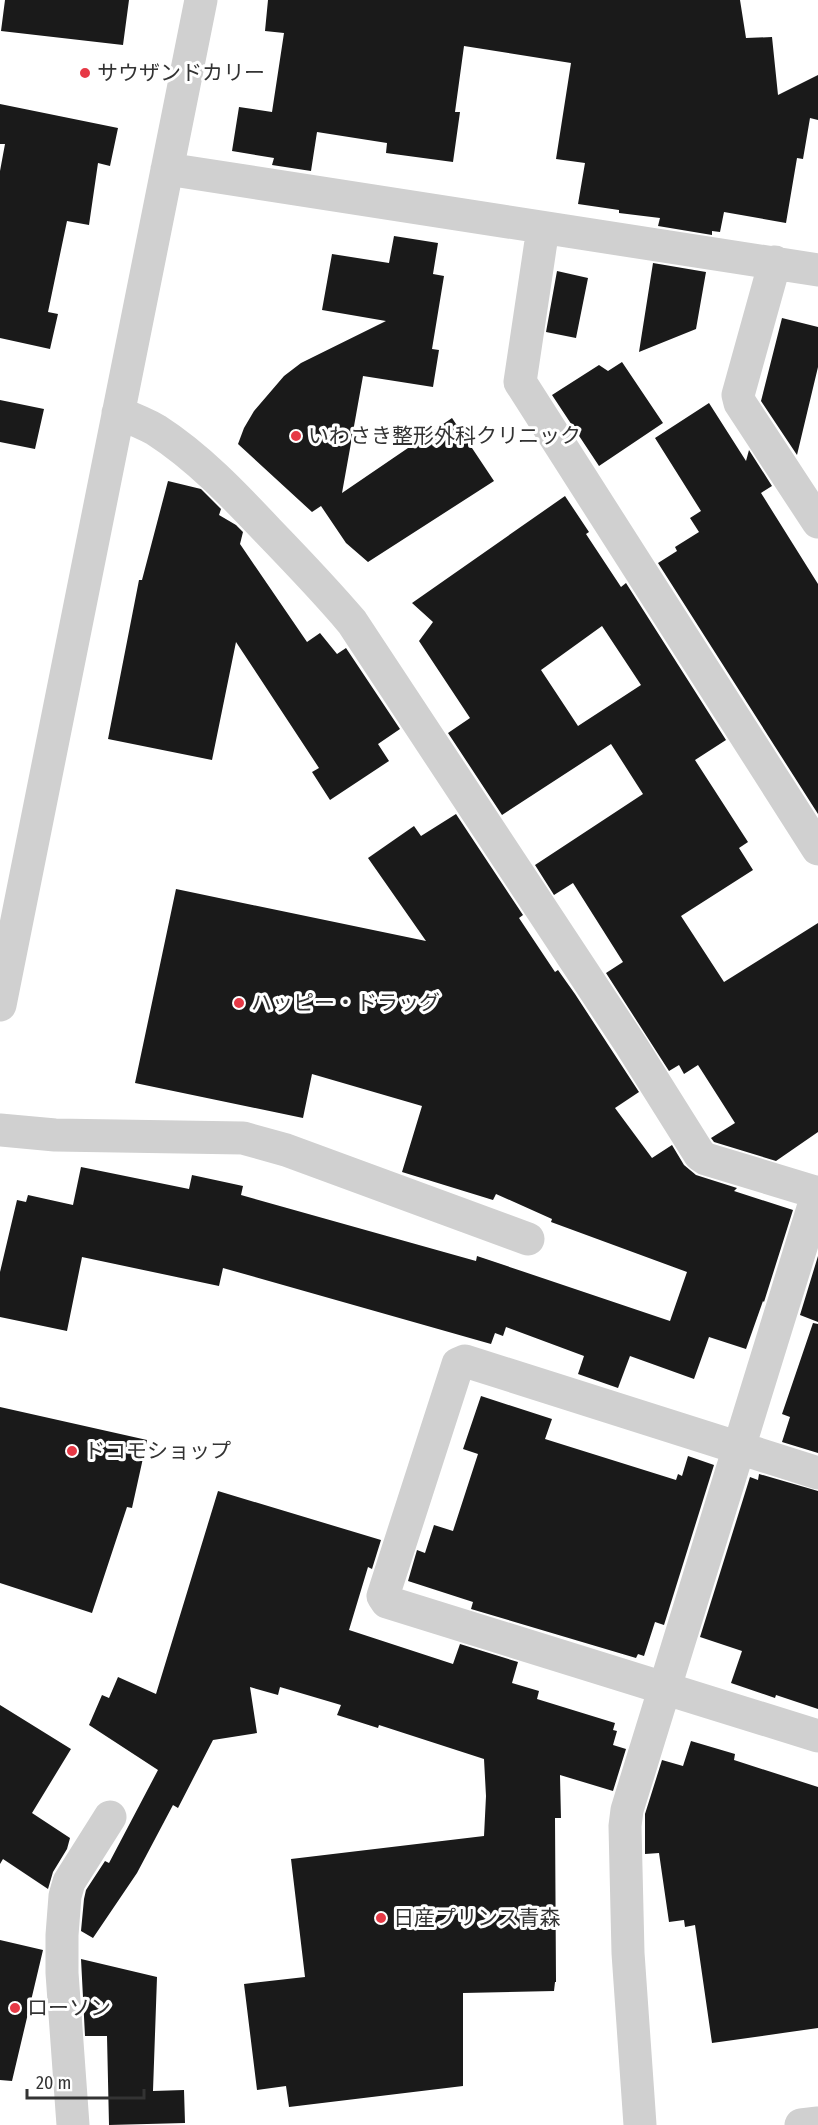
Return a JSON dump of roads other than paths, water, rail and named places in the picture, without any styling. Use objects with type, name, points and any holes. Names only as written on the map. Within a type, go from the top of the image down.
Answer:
[{"type":"street","points":[[0,1005],[201,0]]},
{"type":"street","points":[[167,169],[543,228],[775,261],[817,261]]},
{"type":"street","points":[[543,228],[520,382],[818,849]]},
{"type":"street","points":[[775,261],[738,395],[740,403],[818,522]]},
{"type":"street","points":[[118,413],[154,429],[183,450],[216,479],[300,564],[352,622],[631,1045],[700,1155],[706,1159],[818,1192],[627,1810],[625,1826],[628,1953],[640,2125]]},
{"type":"street","points":[[0,1131],[54,1135],[243,1138],[286,1150],[528,1239]]},
{"type":"street","points":[[818,1473],[465,1361],[458,1365],[384,1596],[387,1602],[818,1736]]},
{"type":"street","points":[[73,2125],[62,1973],[65,1896],[69,1882],[111,1817]]},
{"type":"street","points":[[801,2125],[818,2123]]},
{"type":"place","name":"サウザンドカリー","points":[[85,73]]},
{"type":"place","name":"いわさき整形外科クリニック","points":[[296,436]]},
{"type":"place","name":"ハッピー・ドラッグ","points":[[239,1003]]},
{"type":"place","name":"ドコモショップ","points":[[72,1451]]},
{"type":"place","name":"日産プリンス青森","points":[[381,1918]]},
{"type":"place","name":"ローソン","points":[[15,2008]]}]
